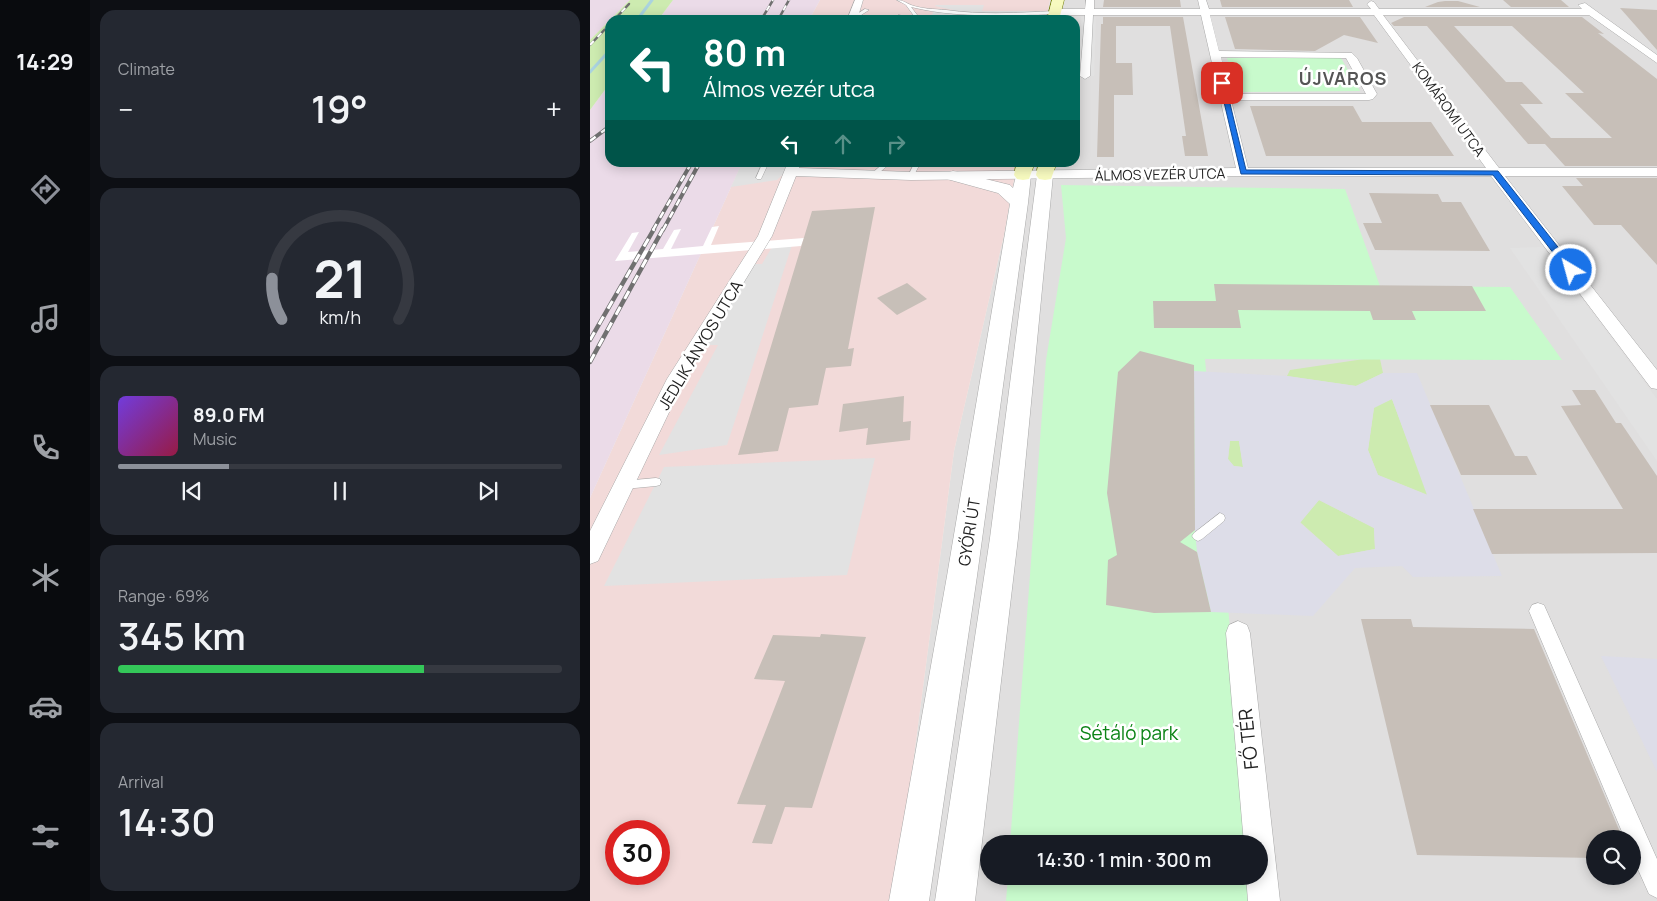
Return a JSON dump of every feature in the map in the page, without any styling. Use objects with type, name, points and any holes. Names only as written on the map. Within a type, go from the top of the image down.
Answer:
[{"type":"main road","points":[[1054,15],[1058,0]]},
{"type":"street","points":[[1085,76],[1090,0]]},
{"type":"street","points":[[1202,0],[1243,172]]},
{"type":"street","name":"KOMÁROMI UTCA","points":[[1369,0],[1495,172],[1657,384]]},
{"type":"street","points":[[1576,0],[1657,60]]},
{"type":"street","points":[[1057,15],[1070,10],[1205,13],[1592,12]]},
{"type":"street","points":[[1215,54],[1348,55],[1352,58],[1372,94],[1369,97],[1225,97]]},
{"type":"street","name":"ÁLMOS VEZÉR UTCA","points":[[793,168],[911,176],[953,176],[1024,169],[1243,172],[1657,172]]},
{"type":"street","name":"JEDLIK ÁNYOS UTCA","points":[[590,554],[676,379],[759,247],[793,168]]},
{"type":"street","name":"GYŐRI ÚT","points":[[909,901],[962,576],[1024,169]]},
{"type":"street","points":[[955,901],[1004,538],[1046,169]]},
{"type":"street","points":[[953,176],[1004,189],[1019,203]]},
{"type":"street","points":[[1538,611],[1657,886]]},
{"type":"street","name":"FŐ TÉR","points":[[1238,633],[1258,835]]},
{"type":"street","name":"FŐ TÉR","points":[[1263,885],[1264,901]]},
{"type":"lane","points":[[900,0],[916,15]]},
{"type":"lane","points":[[858,4],[867,10],[859,15]]},
{"type":"lane","points":[[908,6],[938,12],[1025,15]]},
{"type":"lane","points":[[759,178],[764,167]]},
{"type":"lane","points":[[883,174],[886,167]]},
{"type":"lane","points":[[911,176],[916,167]]},
{"type":"lane","points":[[624,485],[656,482]]},
{"type":"lane","points":[[1198,536],[1220,518]]},
{"type":"shaded area","points":[[590,0],[630,0],[615,15],[605,15],[605,25],[590,40]]},
{"type":"shaded area","points":[[673,0],[820,0],[812,15],[662,15]]},
{"type":"shaded area","points":[[820,0],[1050,0],[1047,15],[812,15]]},
{"type":"shaded area","points":[[1050,0],[1657,0],[1657,901],[895,901],[954,451],[1004,235],[1016,167],[1080,167],[1080,15],[1047,15]]},
{"type":"shaded area","points":[[984,5],[982,11],[1044,11],[1043,15],[932,15],[934,11],[953,10],[935,6]]},
{"type":"shaded area","points":[[1081,17],[1096,17],[1094,76],[1080,76]]},
{"type":"shaded area","points":[[605,90],[605,167],[740,167],[590,498],[590,110]]},
{"type":"shaded area","points":[[740,167],[1016,167],[1004,235],[954,451],[895,901],[590,901],[590,498]]},
{"type":"shaded area","points":[[740,167],[791,167],[777,180],[731,187]]},
{"type":"shaded area","points":[[792,245],[727,445],[659,455],[718,345],[705,345],[754,264],[762,264],[772,247]]},
{"type":"shaded area","points":[[1543,247],[1657,399],[1657,461],[1510,248]]},
{"type":"shaded area","points":[[1194,371],[1287,376],[1356,386],[1383,373],[1417,373],[1502,576],[1413,577],[1402,566],[1355,568],[1313,616],[1211,612],[1197,552],[1195,531]],"holes":[[[1392,399],[1427,495],[1378,475],[1368,450],[1374,408]],[[1230,441],[1239,441],[1243,467],[1234,466],[1228,459]],[[1319,500],[1374,528],[1375,549],[1338,556],[1300,523]]]},
{"type":"shaded area","points":[[875,458],[847,575],[604,586],[664,467]]},
{"type":"shaded area","points":[[1601,656],[1657,659],[1657,772]]},
{"type":"green space","points":[[630,0],[673,0],[662,15],[615,15]]},
{"type":"green space","points":[[605,25],[605,90],[590,110],[590,40]]},
{"type":"green space","points":[[1227,58],[1341,58],[1360,91],[1237,92]]},
{"type":"green space","name":"Sétáló park","points":[[1061,185],[1345,189],[1380,286],[1510,287],[1562,360],[1205,359],[1249,835],[1011,835],[1046,360],[1066,238]]},
{"type":"green space","points":[[1364,359],[1380,359],[1383,373],[1356,386],[1287,376],[1290,370]]},
{"type":"green space","points":[[1392,399],[1428,495],[1378,475],[1368,450],[1374,407]]},
{"type":"green space","points":[[1230,440],[1239,441],[1243,467],[1233,466],[1228,459]]},
{"type":"green space","points":[[1319,500],[1374,528],[1375,549],[1338,556],[1300,522]]},
{"type":"green space","points":[[1007,885],[1254,885],[1256,901],[1006,901]]},
{"type":"pier","points":[[719,226],[711,245],[804,238],[801,246],[615,261],[632,233],[639,232],[628,252],[663,249],[674,230],[681,229],[671,249],[703,246],[712,227]]},
{"type":"building","points":[[1104,0],[1180,0],[1181,7],[1103,7]]},
{"type":"building","points":[[1220,0],[1349,0],[1353,7],[1222,7]]},
{"type":"building","points":[[1503,0],[1561,0],[1569,7],[1511,7]]},
{"type":"building","points":[[1445,1],[1458,1],[1480,7],[1425,7]]},
{"type":"building","points":[[1620,8],[1657,10],[1657,50]]},
{"type":"building","points":[[1103,17],[1183,17],[1208,156],[1185,156],[1182,136],[1186,136],[1170,26],[1116,26],[1116,63],[1132,63],[1133,95],[1114,95],[1114,157],[1097,157],[1101,24],[1103,24]]},
{"type":"building","points":[[1225,17],[1360,17],[1378,43],[1344,35],[1315,51],[1235,49]]},
{"type":"building","points":[[1404,17],[1582,17],[1604,34],[1598,33],[1657,79],[1657,166],[1565,166],[1545,144],[1528,144],[1427,26],[1394,26],[1391,23]],"holes":[[[1454,26],[1512,26],[1584,93],[1565,93],[1612,138],[1551,138],[1520,104],[1543,104],[1522,82],[1506,82]]]},
{"type":"building","points":[[1250,106],[1353,106],[1362,122],[1431,122],[1454,156],[1266,156]]},
{"type":"building","points":[[1576,178],[1657,178],[1657,265],[1621,225],[1594,225],[1562,186],[1583,186]]},
{"type":"building","points":[[1369,193],[1438,194],[1442,202],[1461,202],[1490,251],[1375,250],[1363,223],[1382,223]]},
{"type":"building","points":[[875,207],[848,349],[854,348],[851,366],[826,368],[818,405],[789,408],[778,451],[738,455],[812,211]]},
{"type":"building","points":[[907,283],[927,299],[897,315],[877,298]]},
{"type":"building","points":[[1214,284],[1472,286],[1486,311],[1412,311],[1416,320],[1373,320],[1370,311],[1238,310],[1241,328],[1154,328],[1153,301],[1216,301]]},
{"type":"building","points":[[1140,351],[1194,365],[1195,530],[1180,542],[1197,552],[1211,612],[1154,613],[1106,605],[1108,560],[1117,555],[1107,493],[1118,372]]},
{"type":"building","points":[[1572,390],[1595,390],[1616,423],[1621,423],[1657,476],[1657,553],[1492,554],[1473,509],[1623,509],[1561,406],[1581,405]]},
{"type":"building","points":[[904,396],[903,422],[911,421],[910,440],[866,445],[868,428],[839,432],[843,404]]},
{"type":"building","points":[[1430,405],[1489,405],[1515,456],[1527,456],[1537,475],[1461,475]]},
{"type":"building","points":[[1361,619],[1411,619],[1413,627],[1534,629],[1619,830],[1586,830],[1586,858],[1417,855]]},
{"type":"building","points":[[821,634],[866,637],[812,808],[785,807],[772,844],[752,843],[766,805],[737,804],[785,681],[754,679],[773,635],[820,637]]},
{"type":"waterway","points":[[641,15],[652,0]]},
{"type":"waterway","points":[[590,72],[605,56]]},
{"type":"railway","points":[[764,15],[773,0]]},
{"type":"railway","points":[[781,15],[789,0]]},
{"type":"railway","points":[[619,15],[629,4]]},
{"type":"railway","points":[[590,45],[605,29]]},
{"type":"railway","points":[[590,141],[605,130]]},
{"type":"railway","points":[[653,230],[689,167]]},
{"type":"railway","points":[[663,230],[697,167]]},
{"type":"railway","points":[[590,340],[654,229]]},
{"type":"railway","points":[[590,362],[663,229]]},
{"type":"district","name":"ÚJVÁROS","points":[[1343,78]]},
{"type":"route","points":[[1222,83],[1243,172],[1495,172],[1571,270]]}]
